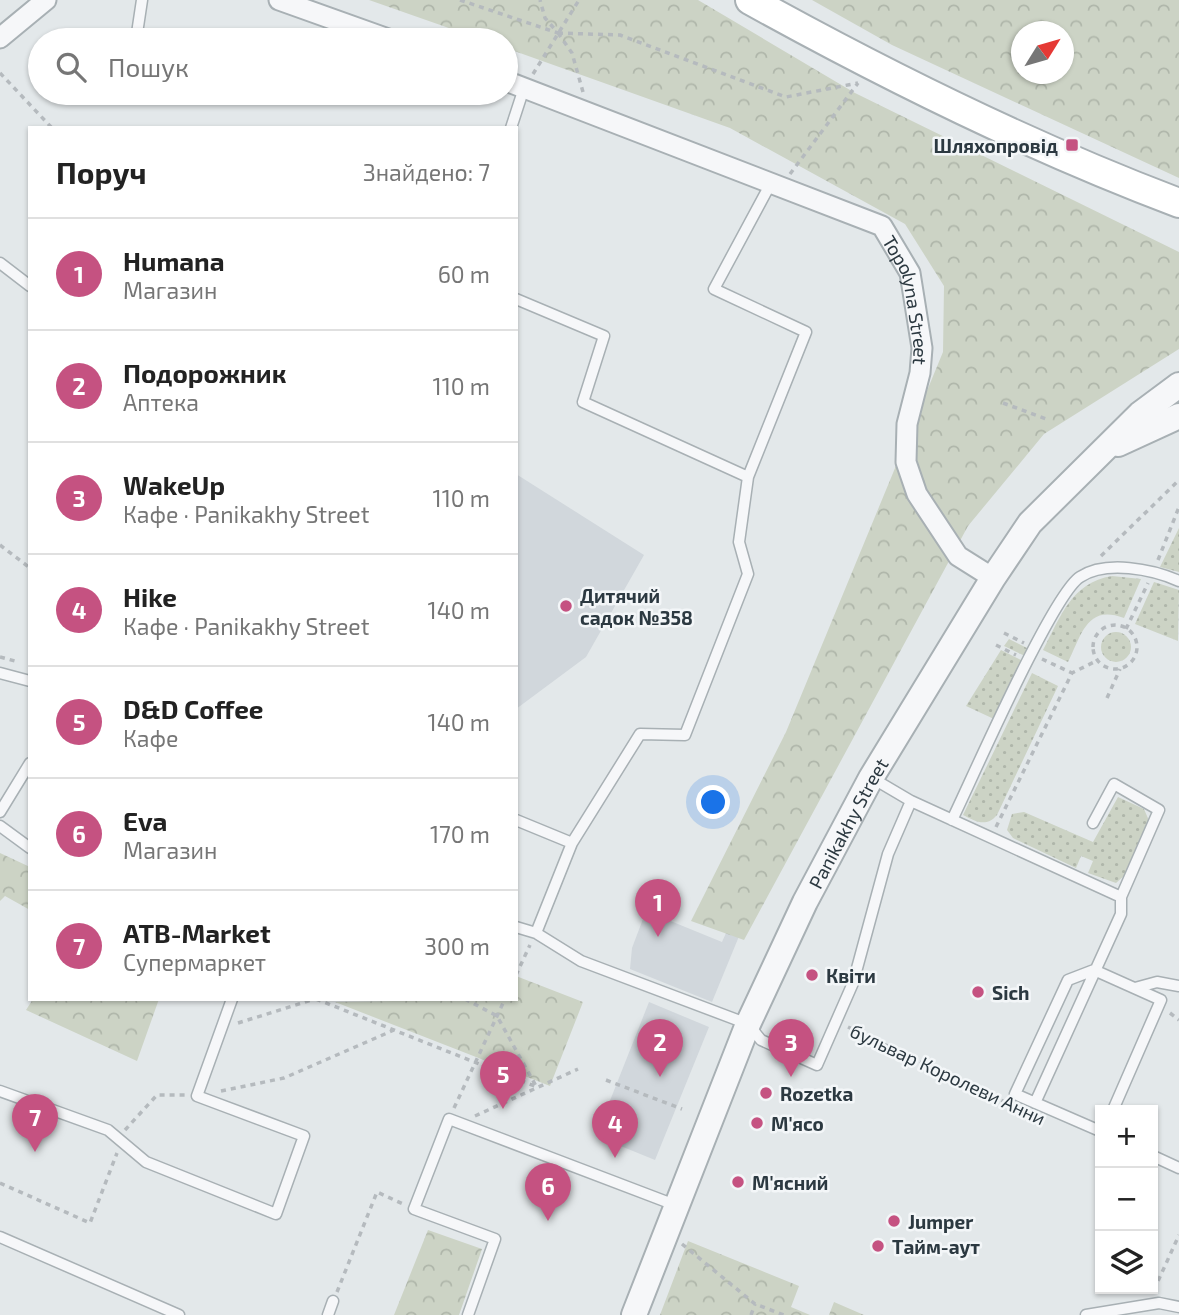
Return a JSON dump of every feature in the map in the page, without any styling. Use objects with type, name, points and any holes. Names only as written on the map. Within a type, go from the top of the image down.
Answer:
[{"type":"main road","points":[[750,0],[951,107],[1097,173],[1179,203]]},
{"type":"main road","points":[[1097,173],[1179,220]]},
{"type":"street","points":[[0,38],[46,0]]},
{"type":"street","points":[[279,0],[357,28]]},
{"type":"street","name":"Topolyna Street","points":[[518,86],[882,226],[910,274],[922,348],[920,373],[907,424],[906,462],[918,494],[958,556],[993,578]]},
{"type":"street","points":[[1108,449],[1140,414],[1179,385]]},
{"type":"street","name":"Panikakhy Street","points":[[634,1315],[748,1024],[805,902],[871,778],[993,578],[1030,523],[1083,469],[1108,449],[1179,416]]},
{"type":"lane","points":[[138,28],[142,0]]},
{"type":"lane","points":[[511,126],[513,105]]},
{"type":"lane","points":[[536,933],[572,842],[640,734],[685,735],[748,574],[739,542],[748,477],[806,332],[714,289],[775,185]]},
{"type":"lane","points":[[0,263],[28,284]]},
{"type":"lane","points":[[518,300],[604,336],[583,402],[748,477]]},
{"type":"lane","points":[[952,820],[1033,655],[1065,595],[1080,577],[1110,567],[1153,573],[1179,581]]},
{"type":"lane","points":[[0,673],[28,680]]},
{"type":"lane","points":[[0,813],[28,767]]},
{"type":"lane","points":[[871,778],[911,801],[1121,897]]},
{"type":"lane","name":"бульвар Королеви Анни","points":[[1035,1103],[1121,914],[1121,897],[1159,810],[1114,784],[1093,823]]},
{"type":"lane","points":[[837,1022],[868,938],[888,854],[911,801]]},
{"type":"lane","points":[[518,821],[572,842]]},
{"type":"lane","points":[[0,827],[28,847]]},
{"type":"lane","name":"бульвар Королеви Анни","points":[[518,928],[536,933],[581,961],[748,1024],[761,1040],[817,1065],[837,1022]]},
{"type":"lane","points":[[1094,970],[1161,1000],[1115,1105]]},
{"type":"lane","name":"бульвар Королеви Анни","points":[[1094,970],[1069,980],[1015,1094],[1095,1129]]},
{"type":"lane","points":[[1135,988],[1157,982],[1179,986]]},
{"type":"lane","points":[[0,1091],[108,1130],[146,1162],[276,1214],[304,1136],[197,1096],[231,1001]]},
{"type":"lane","points":[[468,1315],[495,1239],[414,1209],[454,1121],[675,1205]]},
{"type":"lane","points":[[1158,1158],[1179,1168]]},
{"type":"lane","points":[[0,1237],[180,1315]]},
{"type":"lane","points":[[328,1315],[333,1301]]},
{"type":"lane","points":[[1086,1315],[1159,1303],[1179,1307]]},
{"type":"path","points":[[460,0],[558,33],[620,35],[786,97],[858,83],[775,185]]},
{"type":"path","points":[[540,0],[545,18],[572,53],[589,113]]},
{"type":"path","points":[[518,81],[558,33],[579,0]]},
{"type":"path","points":[[0,73],[28,103]]},
{"type":"path","points":[[30,105],[50,126]]},
{"type":"path","points":[[1003,403],[1046,419]]},
{"type":"path","points":[[1080,577],[1179,480]]},
{"type":"path","points":[[1126,629],[1153,573],[1179,507]]},
{"type":"path","points":[[0,545],[28,566]]},
{"type":"path","points":[[1107,698],[1119,669],[1132,661],[1137,647],[1132,634],[1126,629],[1114,626],[1101,631],[1094,641],[1098,660],[1108,668],[1119,669]]},
{"type":"path","points":[[1004,633],[1033,655]]},
{"type":"path","points":[[996,645],[1033,655],[1072,673]]},
{"type":"path","points":[[991,837],[1072,673],[1098,660]]},
{"type":"path","points":[[518,971],[536,933]]},
{"type":"path","points":[[222,1027],[308,1001]]},
{"type":"path","points":[[320,1001],[537,1087]]},
{"type":"path","points":[[469,1001],[497,1016],[537,1087]]},
{"type":"path","points":[[454,1121],[474,1062],[504,1001]]},
{"type":"path","name":"бульвар Королеви Анни","points":[[837,1022],[1008,1104]]},
{"type":"path","points":[[157,1095],[197,1096],[284,1079],[394,1030]]},
{"type":"path","points":[[454,1121],[578,1069]]},
{"type":"path","points":[[606,1080],[682,1110]]},
{"type":"path","points":[[0,1183],[90,1223]]},
{"type":"path","points":[[333,1301],[377,1192],[414,1209]]},
{"type":"path","points":[[687,1233],[682,1245],[755,1304],[784,1315]]},
{"type":"path","points":[[1159,1303],[1154,1289],[1179,1235]]},
{"type":"path","points":[[751,1315],[755,1304]]},
{"type":"shaded area","name":"Дитячий садок №358","points":[[518,475],[644,555],[586,657],[518,708]]},
{"type":"shaded area","points":[[646,911],[722,942],[730,924],[742,929],[712,1002],[630,969],[632,948]]},
{"type":"shaded area","points":[[649,1002],[709,1027],[655,1160],[596,1136]]},
{"type":"green space","points":[[369,0],[698,0],[855,93],[1179,252],[1179,349],[1044,434],[968,526],[744,940],[691,921],[786,732],[943,352],[944,286],[905,224],[730,128],[518,52],[518,28],[449,28]]},
{"type":"green space","points":[[812,0],[1179,0],[1179,178],[892,45]]},
{"type":"green space","points":[[1179,528],[1179,572],[1160,567]]},
{"type":"green space","points":[[1112,576],[1141,579],[1124,618],[1102,615],[1094,618],[1082,632],[1068,662],[1043,650],[1062,613],[1077,594],[1086,586]]},
{"type":"green space","points":[[1154,582],[1179,590],[1178,641],[1135,624]]},
{"type":"green space","points":[[1116,632],[1127,636],[1131,647],[1127,658],[1116,662],[1105,658],[1101,647],[1105,636]]},
{"type":"green space","points":[[1009,639],[1029,649],[1025,656],[1004,646]]},
{"type":"green space","points":[[1001,650],[1023,661],[994,719],[966,706]]},
{"type":"green space","points":[[1032,673],[1058,686],[997,815],[989,821],[976,821],[963,815]]},
{"type":"green space","points":[[1118,797],[1144,809],[1150,823],[1125,875],[1116,883],[1088,873],[1093,861],[1081,856],[1076,868],[1013,838],[1007,830],[1012,814],[1024,812],[1093,842]]},
{"type":"green space","points":[[0,853],[28,866],[28,909],[5,896],[0,901]]},
{"type":"green space","points":[[518,977],[583,1002],[550,1086],[335,1002],[518,1001]]},
{"type":"green space","points":[[32,1001],[158,1001],[137,1061],[26,1010]]},
{"type":"green space","points":[[428,1230],[482,1249],[459,1315],[394,1315]]},
{"type":"green space","points":[[688,1241],[799,1286],[791,1307],[810,1315],[660,1315]]},
{"type":"green space","points":[[834,1302],[864,1315],[829,1315]]},
{"type":"place","name":"Шляхопровід","points":[[1072,145]]},
{"type":"place","name":"Дитячий садок №358","points":[[566,606]]},
{"type":"place","name":"Humana","points":[[658,937]]},
{"type":"place","name":"Квіти","points":[[812,975]]},
{"type":"place","name":"Sich","points":[[978,992]]},
{"type":"place","name":"Подорожник","points":[[660,1077]]},
{"type":"place","name":"WakeUp","points":[[791,1077]]},
{"type":"place","name":"Rozetka","points":[[766,1093]]},
{"type":"place","name":"D&D Coffee","points":[[503,1109]]},
{"type":"place","name":"М'ясо","points":[[757,1123]]},
{"type":"place","name":"ATB-Market","points":[[35,1152]]},
{"type":"place","name":"Hike","points":[[615,1158]]},
{"type":"place","name":"М'ясний","points":[[738,1182]]},
{"type":"place","name":"Eva","points":[[548,1221]]},
{"type":"place","name":"Jumper","points":[[894,1221]]},
{"type":"place","name":"Тайм-аут","points":[[878,1246]]}]
